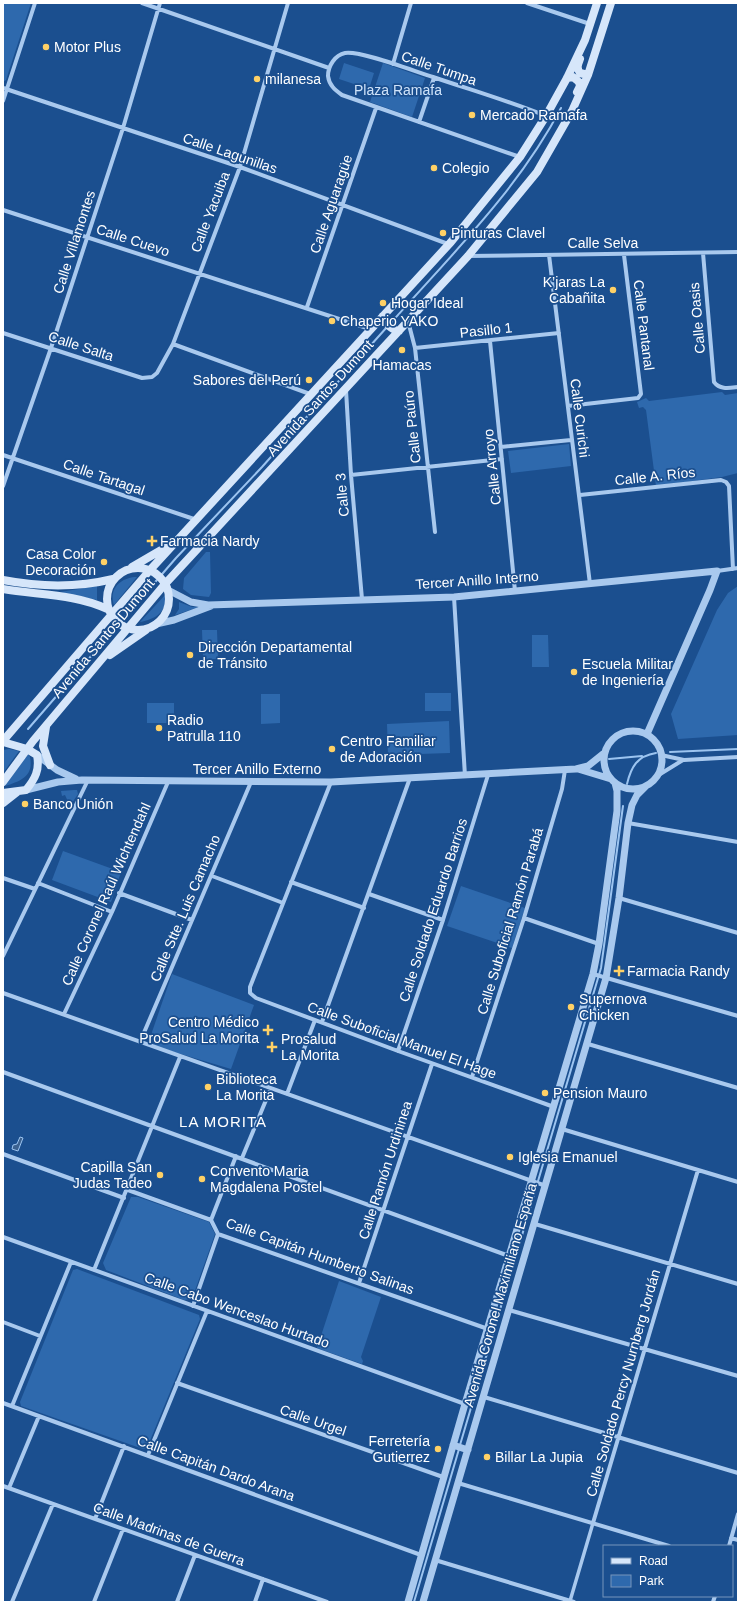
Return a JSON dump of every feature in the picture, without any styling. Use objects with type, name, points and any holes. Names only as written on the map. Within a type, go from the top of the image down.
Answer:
[{"type":"main road","name":"Avenida Santos Dumont","points":[[4,742],[20,720],[111,615],[153,571],[181,537],[310,394],[370,329],[384,318],[520,157],[546,116],[583,45],[597,3]]},
{"type":"main road","name":"Avenida Santos Dumont","points":[[3,782],[24,748],[46,726],[127,628],[346,389],[396,330],[408,321],[468,256],[537,172],[572,111],[588,75],[611,3]]},
{"type":"main road","points":[[583,45],[583,52],[577,66],[580,73],[588,75]]},
{"type":"main road","points":[[566,78],[573,77],[579,82],[580,86],[572,103],[572,111]]},
{"type":"main road","points":[[384,318],[396,330]]},
{"type":"main road","points":[[3,580],[35,585],[70,586],[95,584],[113,579],[125,570],[144,561],[181,537]]},
{"type":"main road","points":[[99,663],[154,626],[163,617],[168,609],[166,585],[153,571],[134,568],[125,570]]},
{"type":"main road","points":[[111,615],[106,593],[113,579]]},
{"type":"main road","points":[[32,594],[69,594],[71,591],[70,586]]},
{"type":"main road","points":[[3,589],[79,599],[96,603],[127,628],[139,630],[154,626]]},
{"type":"main road","points":[[3,731],[20,720]]},
{"type":"main road","points":[[46,726],[43,746],[50,765]]},
{"type":"main road","points":[[3,793],[26,790],[34,781],[38,770],[37,756],[24,748],[4,742]]},
{"type":"main road","points":[[3,804],[18,792]]},
{"type":"street","points":[[3,101],[5,89],[35,3]]},
{"type":"street","points":[[142,3],[329,68],[328,77],[335,91],[376,108],[520,157]]},
{"type":"street","name":"Calle Villamontes","points":[[3,486],[51,348],[86,237],[123,128],[160,3]]},
{"type":"street","name":"Calle Yacuiba","points":[[152,377],[157,373],[173,344],[240,167],[288,3]]},
{"type":"street","points":[[393,64],[411,3]]},
{"type":"street","points":[[527,3],[590,24]]},
{"type":"street","name":"Calle Tumpa","points":[[329,68],[337,57],[345,53],[357,54],[393,64],[546,116]]},
{"type":"street","points":[[419,122],[434,78]]},
{"type":"street","name":"Calle Lagunillas","points":[[5,89],[240,167],[448,244]]},
{"type":"street","name":"Calle Aguaragüe","points":[[308,307],[376,108]]},
{"type":"street","name":"Calle Cuevo","points":[[3,210],[308,307],[370,329]]},
{"type":"street","name":"Calle Selva","points":[[468,256],[738,252]]},
{"type":"street","name":"Calle Oasis","points":[[702,253],[714,382],[717,387],[738,387]]},
{"type":"street","name":"Calle Curichi","points":[[549,254],[590,584]]},
{"type":"street","name":"Calle Pantanal","points":[[568,406],[638,398],[641,388],[624,254]]},
{"type":"street","name":"Calle Paúro","points":[[408,321],[415,348],[435,532]]},
{"type":"street","name":"Pasillo 1","points":[[415,348],[490,341],[559,332]]},
{"type":"street","name":"Calle Salta","points":[[3,333],[142,378],[152,377]]},
{"type":"street","name":"Calle Arroyo","points":[[490,341],[515,591]]},
{"type":"street","points":[[173,344],[310,394]]},
{"type":"street","name":"Calle 3","points":[[346,389],[351,475],[362,599]]},
{"type":"street","points":[[501,447],[571,440]]},
{"type":"street","name":"Calle Tartagal","points":[[3,455],[197,520]]},
{"type":"street","points":[[351,475],[502,459]]},
{"type":"street","name":"Calle A. Ríos","points":[[580,494],[721,480],[726,482],[729,486],[736,568]]},
{"type":"street","name":"Tercer Anillo Interno","points":[[166,585],[191,602],[216,604],[454,597],[736,568]]},
{"type":"street","points":[[646,734],[717,571]]},
{"type":"street","points":[[454,597],[464,776]]},
{"type":"street","name":"Tercer Anillo Interno","points":[[154,626],[216,604]]},
{"type":"street","points":[[657,776],[660,769],[661,755],[656,743],[646,734],[629,730],[612,738],[606,746],[604,754],[605,767],[613,781],[630,789],[646,787],[657,776],[684,760]]},
{"type":"street","name":"Tercer Anillo Externo","points":[[26,790],[58,782],[85,780],[168,782],[331,782],[488,775],[576,769],[594,762],[604,754]]},
{"type":"street","points":[[661,755],[684,760],[738,757]]},
{"type":"street","name":"Tercer Anillo Externo","points":[[37,756],[65,775],[85,780]]},
{"type":"street","name":"Tercer Anillo Externo","points":[[576,769],[597,774],[613,781]]},
{"type":"street","name":"Calle Suboficial Ramón Parabá","points":[[472,1077],[524,918],[562,789],[565,770]]},
{"type":"street","name":"Calle Soldado Eduardo Barrios","points":[[398,1052],[488,775]]},
{"type":"street","points":[[322,1022],[410,778]]},
{"type":"street","points":[[3,956],[85,780]]},
{"type":"street","name":"Avenida Coronel Maximiliano España","points":[[423,1602],[458,1483],[465,1404],[594,974],[617,811],[617,791],[613,781]]},
{"type":"street","name":"Calle Coronel Raúl Wichtendahl","points":[[64,1014],[112,912],[168,782]]},
{"type":"street","name":"Calle Stte. Luis Camacho","points":[[140,1042],[251,782]]},
{"type":"street","points":[[212,876],[283,903],[331,782]]},
{"type":"street","name":"Avenida Coronel Maximiliano España","points":[[408,1602],[443,1477],[460,1448],[484,1396],[535,1224],[543,1185],[588,1044],[604,977],[619,898],[628,823],[632,805],[637,795],[646,787]]},
{"type":"street","points":[[628,823],[738,842]]},
{"type":"street","points":[[3,878],[35,889]]},
{"type":"street","points":[[291,882],[364,908]]},
{"type":"street","points":[[38,883],[112,912]]},
{"type":"street","points":[[119,893],[192,920]]},
{"type":"street","points":[[369,894],[442,920]]},
{"type":"street","points":[[619,898],[738,933]]},
{"type":"street","name":"Calle Suboficial Manuel El Hage","points":[[283,903],[250,987],[250,993],[256,998],[398,1052],[554,1107]]},
{"type":"street","points":[[524,918],[599,944]]},
{"type":"street","points":[[594,974],[738,1016]]},
{"type":"street","points":[[3,992],[180,1057],[543,1185]]},
{"type":"street","points":[[287,1094],[315,1020]]},
{"type":"street","points":[[588,1044],[738,1088]]},
{"type":"street","points":[[94,1270],[128,1190],[151,1127],[180,1057]]},
{"type":"street","name":"Calle Ramón Urdininea","points":[[359,1283],[432,1064]]},
{"type":"street","points":[[3,1072],[509,1256]]},
{"type":"street","points":[[242,1158],[271,1088]]},
{"type":"street","points":[[562,1129],[738,1182]]},
{"type":"street","points":[[3,1154],[124,1198]]},
{"type":"street","points":[[211,1220],[236,1156]]},
{"type":"street","name":"Calle Soldado Percy Nurnberg Jordán","points":[[571,1602],[698,1170]]},
{"type":"street","name":"Calle Capitán Humberto Salinas","points":[[128,1190],[211,1220],[218,1234],[488,1329]]},
{"type":"street","points":[[535,1224],[738,1284]]},
{"type":"street","points":[[193,1306],[218,1234]]},
{"type":"street","name":"Calle Cabo Wenceslao Hurtado","points":[[3,1237],[465,1404]]},
{"type":"street","points":[[12,1406],[71,1262]]},
{"type":"street","points":[[509,1310],[738,1376]]},
{"type":"street","points":[[148,1455],[207,1311]]},
{"type":"street","points":[[3,1322],[40,1336]]},
{"type":"street","name":"Calle Urgel","points":[[177,1383],[443,1477]]},
{"type":"street","points":[[484,1396],[738,1473]]},
{"type":"street","name":"Calle Capitán Dardo Arana","points":[[3,1403],[421,1555]]},
{"type":"street","points":[[9,1488],[39,1416]]},
{"type":"street","points":[[96,1519],[124,1446]]},
{"type":"street","points":[[458,1483],[666,1545]]},
{"type":"street","name":"Calle Madrinas de Guerra","points":[[3,1486],[327,1602]]},
{"type":"street","points":[[12,1602],[53,1504]]},
{"type":"street","points":[[729,1545],[738,1514]]},
{"type":"street","points":[[94,1602],[123,1529]]},
{"type":"street","points":[[731,1538],[738,1540]]},
{"type":"street","points":[[177,1602],[194,1554]]},
{"type":"street","points":[[435,1560],[571,1602]]},
{"type":"street","points":[[255,1602],[263,1579]]},
{"type":"green space","points":[[3,3],[31,3],[6,80],[3,82]]},
{"type":"green space","points":[[344,63],[374,73],[369,89],[339,79]]},
{"type":"green space","name":"Plaza Ramafa","points":[[383,63],[425,78],[412,117],[370,102]]},
{"type":"green space","points":[[722,392],[725,395],[738,393],[738,473],[722,477],[656,486],[646,410],[643,407],[639,408],[637,402],[646,398],[649,401]]},
{"type":"green space","points":[[569,444],[571,466],[511,473],[508,451]]},
{"type":"green space","points":[[206,552],[210,552],[211,593],[209,597],[191,595],[183,589],[184,578]]},
{"type":"green space","points":[[137,577],[114,605],[113,593],[118,585],[126,579]]},
{"type":"green space","points":[[97,586],[97,600],[60,592]]},
{"type":"green space","points":[[738,586],[738,735],[678,739],[671,714],[717,610],[728,593]]},
{"type":"green space","points":[[166,594],[165,606],[159,614],[156,617],[140,622]]},
{"type":"green space","points":[[179,602],[192,607],[199,607],[175,615],[179,609]]},
{"type":"green space","points":[[202,630],[217,630],[218,659],[203,659]]},
{"type":"green space","points":[[532,635],[548,635],[549,667],[532,667]]},
{"type":"green space","points":[[425,693],[451,693],[451,711],[425,711]]},
{"type":"green space","points":[[261,694],[280,694],[280,723],[261,724]]},
{"type":"green space","points":[[147,703],[174,703],[174,723],[147,723]]},
{"type":"green space","points":[[449,721],[450,753],[388,755],[387,724]]},
{"type":"green space","points":[[9,749],[19,751],[3,773],[3,750]]},
{"type":"green space","points":[[28,754],[31,763],[28,773],[21,780],[5,786]]},
{"type":"green space","points":[[77,790],[78,794],[70,806],[65,795],[62,796],[61,791]]},
{"type":"green space","points":[[63,851],[121,872],[111,902],[52,880]]},
{"type":"green space","points":[[461,886],[525,908],[512,948],[447,926]]},
{"type":"green space","points":[[172,974],[254,1005],[231,1069],[154,1046],[152,1032]]},
{"type":"green space","points":[[131,1197],[138,1197],[209,1222],[215,1234],[192,1299],[184,1300],[106,1270],[103,1263]]},
{"type":"green space","points":[[77,1269],[199,1315],[200,1319],[147,1448],[143,1449],[21,1406],[20,1402],[73,1270]]},
{"type":"green space","points":[[339,1281],[381,1297],[361,1357],[363,1361],[362,1364],[317,1348]]},
{"type":"shaded area","points":[[20,1137],[23,1138],[18,1151],[12,1149],[13,1145],[17,1144]]},
{"type":"waterway","points":[[390,324],[460,247],[504,194],[525,167],[561,108]]},
{"type":"waterway","points":[[28,729],[176,558],[262,467],[387,327]]},
{"type":"waterway","points":[[670,752],[738,749]]},
{"type":"waterway","points":[[627,784],[636,763],[649,754],[656,753]]},
{"type":"waterway","points":[[609,759],[642,756]]},
{"type":"waterway","points":[[460,1445],[601,968],[623,806]]},
{"type":"waterway","points":[[414,1602],[459,1449]]},
{"type":"place","name":"Motor Plus","points":[[46,47]]},
{"type":"place","name":"milanesa","points":[[257,79]]},
{"type":"place","name":"Mercado Ramafa","points":[[472,115]]},
{"type":"place","name":"Colegio","points":[[434,168]]},
{"type":"place","name":"Pinturas Clavel","points":[[443,233]]},
{"type":"place","name":"K’jaras La Cabañita","points":[[613,290]]},
{"type":"place","name":"Hogar Ideal","points":[[383,303]]},
{"type":"place","name":"Chaperio YAKO","points":[[332,321]]},
{"type":"place","name":"Hamacas","points":[[402,350]]},
{"type":"place","name":"Sabores del Perú","points":[[309,380]]},
{"type":"place","name":"Farmacia Nardy","points":[[152,541]]},
{"type":"place","name":"Casa Color Decoración","points":[[104,562]]},
{"type":"place","name":"Dirección Departamental de Tránsito","points":[[190,655]]},
{"type":"place","name":"Escuela Militar de Ingeniería","points":[[574,672]]},
{"type":"place","name":"Radio Patrulla 110","points":[[159,728]]},
{"type":"place","name":"Centro Familiar de Adoración","points":[[332,749]]},
{"type":"place","name":"Banco Unión","points":[[25,804]]},
{"type":"place","name":"Farmacia Randy","points":[[619,971]]},
{"type":"place","name":"Supernova Chicken","points":[[571,1007]]},
{"type":"place","name":"Centro Médico ProSalud La Morita","points":[[268,1030]]},
{"type":"place","name":"Prosalud La Morita","points":[[272,1047]]},
{"type":"place","name":"Biblioteca La Morita","points":[[208,1087]]},
{"type":"place","name":"Pension Mauro","points":[[545,1093]]},
{"type":"place","name":"Iglesia Emanuel","points":[[510,1157]]},
{"type":"place","name":"Capilla San Judas Tadeo","points":[[160,1175]]},
{"type":"place","name":"Convento Maria Magdalena Postel","points":[[202,1179]]},
{"type":"place","name":"Ferretería Gutierrez","points":[[438,1449]]},
{"type":"place","name":"Billar La Jupia","points":[[487,1457]]},
{"type":"district","name":"LA MORITA","points":[[223,1121]]}]
